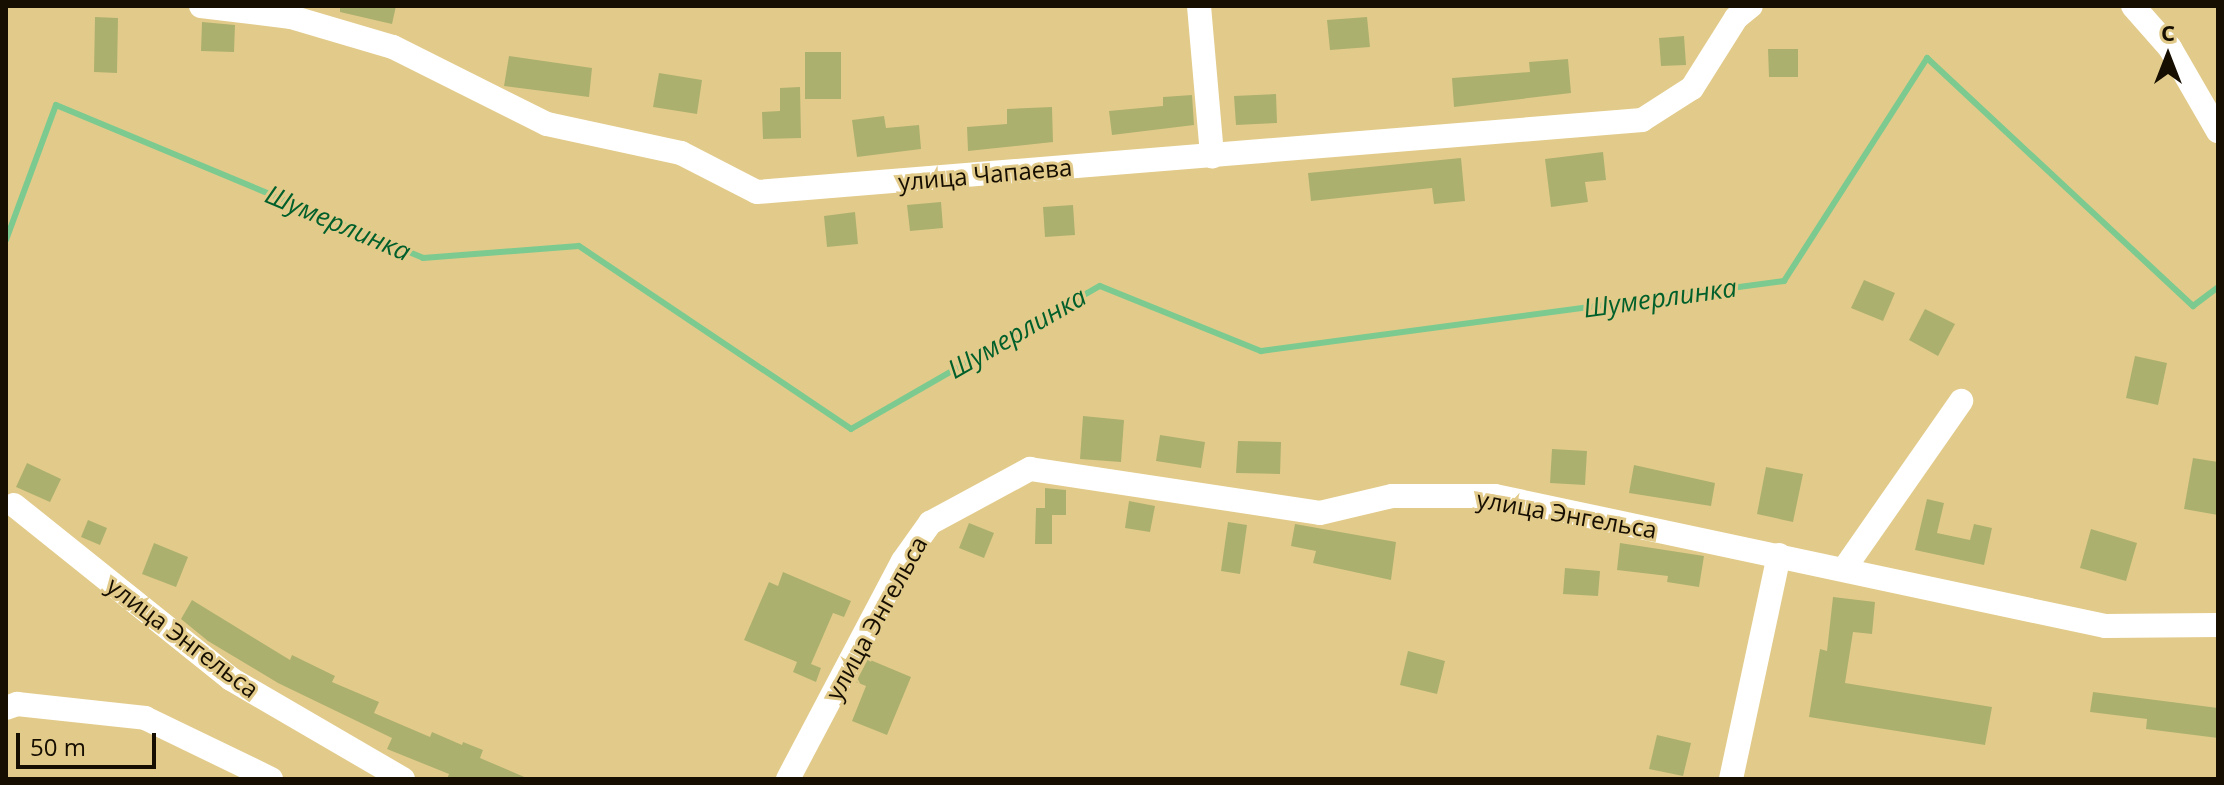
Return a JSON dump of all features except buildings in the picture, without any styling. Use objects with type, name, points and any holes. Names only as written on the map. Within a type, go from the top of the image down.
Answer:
[{"type":"street","name":"улица Чапаева","points":[[201,6],[291,17],[393,47],[547,124],[681,153],[757,192],[1642,120],[1692,88],[1736,18],[1751,6]]},
{"type":"street","points":[[1199,6],[1212,156]]},
{"type":"street","points":[[2133,6],[2170,48],[2208,99],[2218,131]]},
{"type":"street","points":[[1844,569],[1961,401]]},
{"type":"street","name":"улица Энгельса","points":[[788,779],[903,561],[930,523],[1030,469],[1320,513],[1392,496],[1495,496],[2105,626],[2218,625]]},
{"type":"street","name":"улица Энгельса","points":[[14,505],[231,679],[403,779]]},
{"type":"street","points":[[1731,779],[1779,555]]},
{"type":"street","points":[[6,708],[17,704],[145,718],[271,779]]},
{"type":"waterway","name":"Шумерлинка","points":[[6,240],[56,105],[423,258],[579,246],[851,429],[1100,286],[1261,351],[1784,281],[1927,58],[2193,306],[2218,287]]}]
